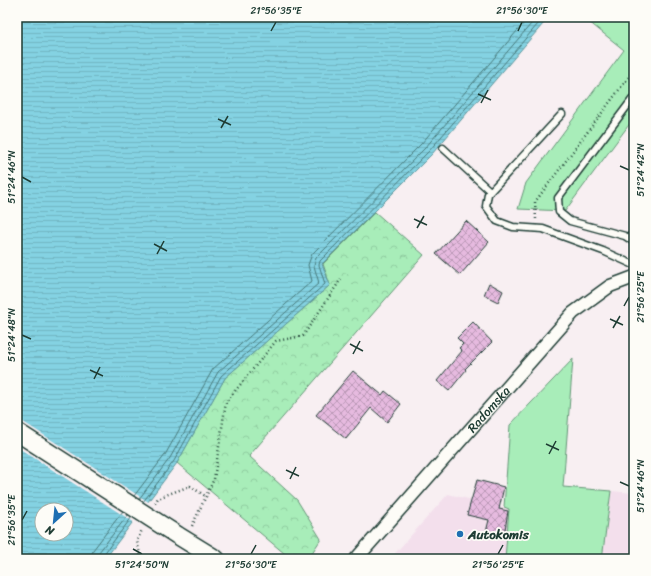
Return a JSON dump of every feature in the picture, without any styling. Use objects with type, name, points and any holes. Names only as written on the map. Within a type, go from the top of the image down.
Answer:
[{"type":"main road","points":[[17,432],[184,533],[216,559]]},
{"type":"street","name":"Radomska","points":[[356,559],[573,313],[610,286],[634,277]]},
{"type":"lane","points":[[634,97],[558,198],[559,212],[570,221],[625,236],[634,242]]},
{"type":"lane","points":[[562,114],[490,191],[486,206],[497,221],[513,227],[543,229],[603,251],[634,265]]},
{"type":"lane","points":[[443,148],[490,191]]},
{"type":"path","points":[[543,229],[535,218],[535,202],[634,70]]},
{"type":"path","points":[[184,533],[207,497],[214,479],[226,402],[276,341],[303,336],[341,278]]},
{"type":"path","points":[[155,504],[158,498],[190,486],[207,497]]},
{"type":"path","points":[[141,559],[137,541],[143,529]]},
{"type":"shaded area","points":[[611,491],[634,493],[634,559],[602,559]]},
{"type":"shaded area","name":"Autokomis","points":[[448,494],[509,509],[505,559],[390,559]]},
{"type":"green space","points":[[583,17],[634,17],[634,118],[565,211],[518,209],[526,183],[624,50]]},
{"type":"green space","points":[[375,212],[424,255],[249,456],[297,500],[321,539],[308,559],[291,559],[177,463],[225,378],[330,285],[323,264]]},
{"type":"green space","points":[[573,359],[563,487],[611,491],[602,559],[505,559],[509,509],[504,507],[510,425]]},
{"type":"water","points":[[17,17],[549,17],[432,154],[322,264],[330,285],[225,378],[177,463],[105,559],[17,559]]},
{"type":"pier","points":[[17,418],[150,503],[135,523],[17,447]]},
{"type":"building","points":[[466,221],[489,242],[460,275],[436,254]]},
{"type":"building","points":[[489,283],[503,291],[498,302],[484,295]]},
{"type":"building","points":[[473,322],[492,342],[465,369],[466,370],[449,391],[437,381],[462,351],[459,348],[463,344],[457,338]]},
{"type":"building","points":[[353,371],[382,395],[385,391],[401,404],[387,422],[371,408],[346,439],[316,415]]},
{"type":"building","points":[[477,480],[504,487],[499,509],[508,511],[504,536],[486,532],[489,520],[467,515]]},
{"type":"place","name":"Autokomis","points":[[460,534]]}]
